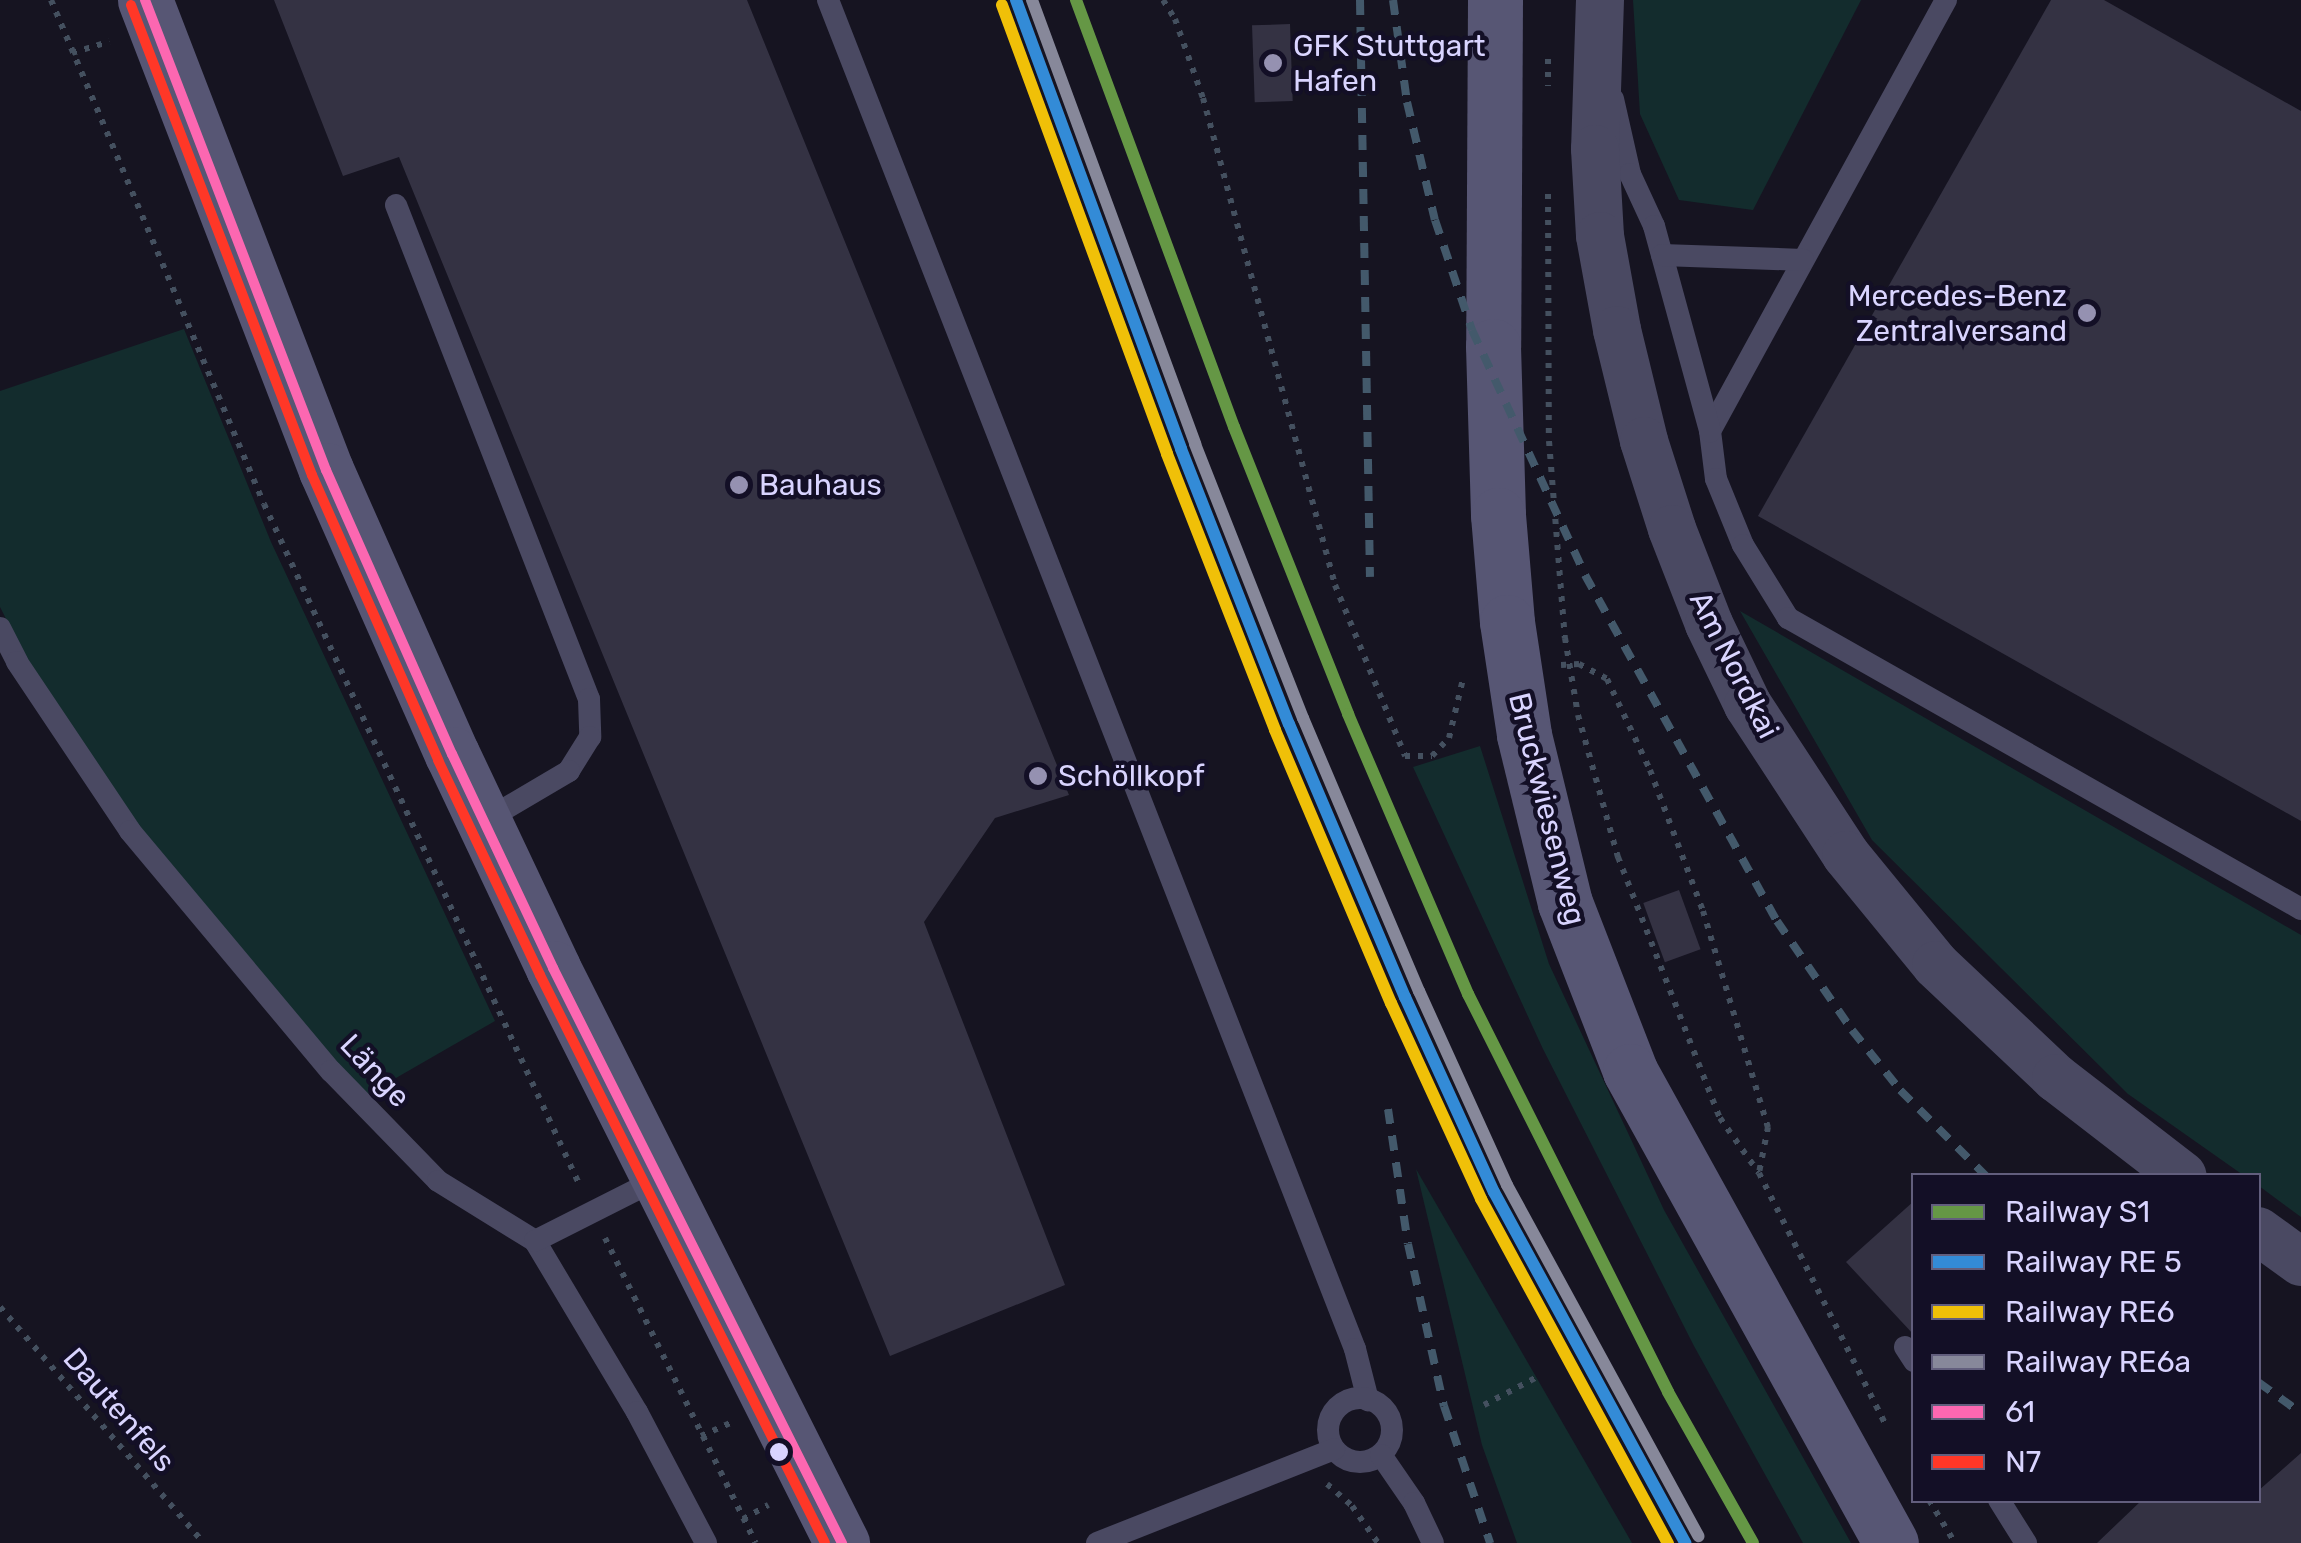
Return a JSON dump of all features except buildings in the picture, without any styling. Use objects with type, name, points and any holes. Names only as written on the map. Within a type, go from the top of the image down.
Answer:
[{"type":"street","points":[[145,0],[326,470],[484,821],[658,1179],[842,1543]]},
{"type":"street","name":"Bruckwiesenweg","points":[[1495,0],[1493,346],[1506,622],[1524,735],[1564,902],[1630,1072],[1891,1543]]},
{"type":"street","name":"Am Nordkai","points":[[1599,18],[1595,150],[1600,236],[1618,330],[1644,441],[1672,529],[1709,624],[1748,704],[1846,855],[1936,965],[2056,1078],[2179,1173]]},
{"type":"street","points":[[2261,1233],[2301,1262]]},
{"type":"lane","points":[[828,0],[1356,1350],[1368,1400]]},
{"type":"lane","points":[[1710,431],[1946,0]]},
{"type":"lane","points":[[1599,18],[1630,174],[1654,226],[1710,431],[1716,479],[1743,545],[1788,618],[2301,909]]},
{"type":"lane","points":[[396,206],[588,699],[590,737],[569,771],[484,821]]},
{"type":"lane","points":[[1662,255],[1804,260]]},
{"type":"lane","name":"Länge","points":[[0,628],[17,662],[130,830],[331,1071],[438,1181],[535,1241],[637,1412],[706,1543]]},
{"type":"lane","points":[[535,1241],[658,1179]]},
{"type":"lane","points":[[1096,1543],[1334,1449],[1362,1462],[1381,1454],[1392,1428],[1384,1410],[1368,1400],[1346,1402],[1331,1417],[1328,1428],[1334,1449]]},
{"type":"lane","points":[[1381,1454],[1414,1503],[1433,1543]]},
{"type":"lane","points":[[1414,1503],[1415,1543]]},
{"type":"lane","points":[[2001,1503],[2026,1543]]},
{"type":"path","points":[[51,0],[264,504],[592,1212],[756,1543]]},
{"type":"path","points":[[1548,56],[1548,94]]},
{"type":"path","points":[[1548,188],[1549,441],[1565,638],[1578,714],[1618,858],[1720,1118],[1759,1173],[1889,1430]]},
{"type":"path","name":"Dautenfels","points":[[0,1306],[204,1543]]},
{"type":"path","points":[[1484,1405],[1539,1376]]},
{"type":"path","points":[[1302,1461],[1352,1506],[1378,1543]]},
{"type":"path","points":[[743,1519],[773,1503]]},
{"type":"path","points":[[1931,1503],[1955,1543]]},
{"type":"green space","points":[[1633,0],[1861,0],[1753,210],[1679,200],[1640,114]]},
{"type":"green space","points":[[184,329],[271,542],[495,1021],[356,1101],[155,860],[44,693],[0,607],[0,391]]},
{"type":"green space","points":[[1740,611],[2301,935],[2301,1217],[2261,1187],[2261,1173],[2240,1173],[2128,1094],[1872,840]]},
{"type":"green space","points":[[1480,746],[1549,964],[1664,1210],[1851,1543],[1803,1543],[1694,1346],[1543,1049],[1413,767]]},
{"type":"green space","points":[[1416,1169],[1632,1543],[1517,1543],[1482,1445]]},
{"type":"railway","points":[[1360,0],[1370,577]]},
{"type":"railway","points":[[1393,0],[1407,102],[1435,220],[1472,330],[1585,575],[1777,921],[1852,1030],[1900,1090],[1983,1173]]},
{"type":"railway","points":[[1388,1109],[1408,1244],[1444,1406],[1490,1543]]},
{"type":"railway","points":[[2261,1384],[2301,1413]]},
{"type":"rail line","name":"RE6a","points":[[1032,0],[1195,444],[1303,718],[1419,991],[1507,1185],[1698,1536]]},
{"type":"rail line","name":"S1","points":[[1076,0],[1234,427],[1348,714],[1468,994],[1668,1392],[1753,1543]]},
{"type":"rail line","name":"RE6","points":[[1002,5],[1167,454],[1275,730],[1391,1003],[1481,1199],[1668,1543]]},
{"type":"transit line","name":"61","points":[[145,0],[326,470],[452,754],[553,968],[842,1543]]},
{"type":"transit line","points":[[1016,0],[1181,449],[1289,724],[1405,997],[1494,1192],[1685,1543]]},
{"type":"transit line","name":"N7","points":[[131,5],[312,475],[438,760],[540,975],[825,1543]]},
{"type":"place","name":"GFK Stuttgart Hafen","points":[[1273,63]]},
{"type":"place","name":"Mercedes-Benz Zentralversand","points":[[2087,313]]},
{"type":"place","name":"Bauhaus","points":[[739,485]]},
{"type":"place","name":"Schöllkopf","points":[[1038,776]]}]
